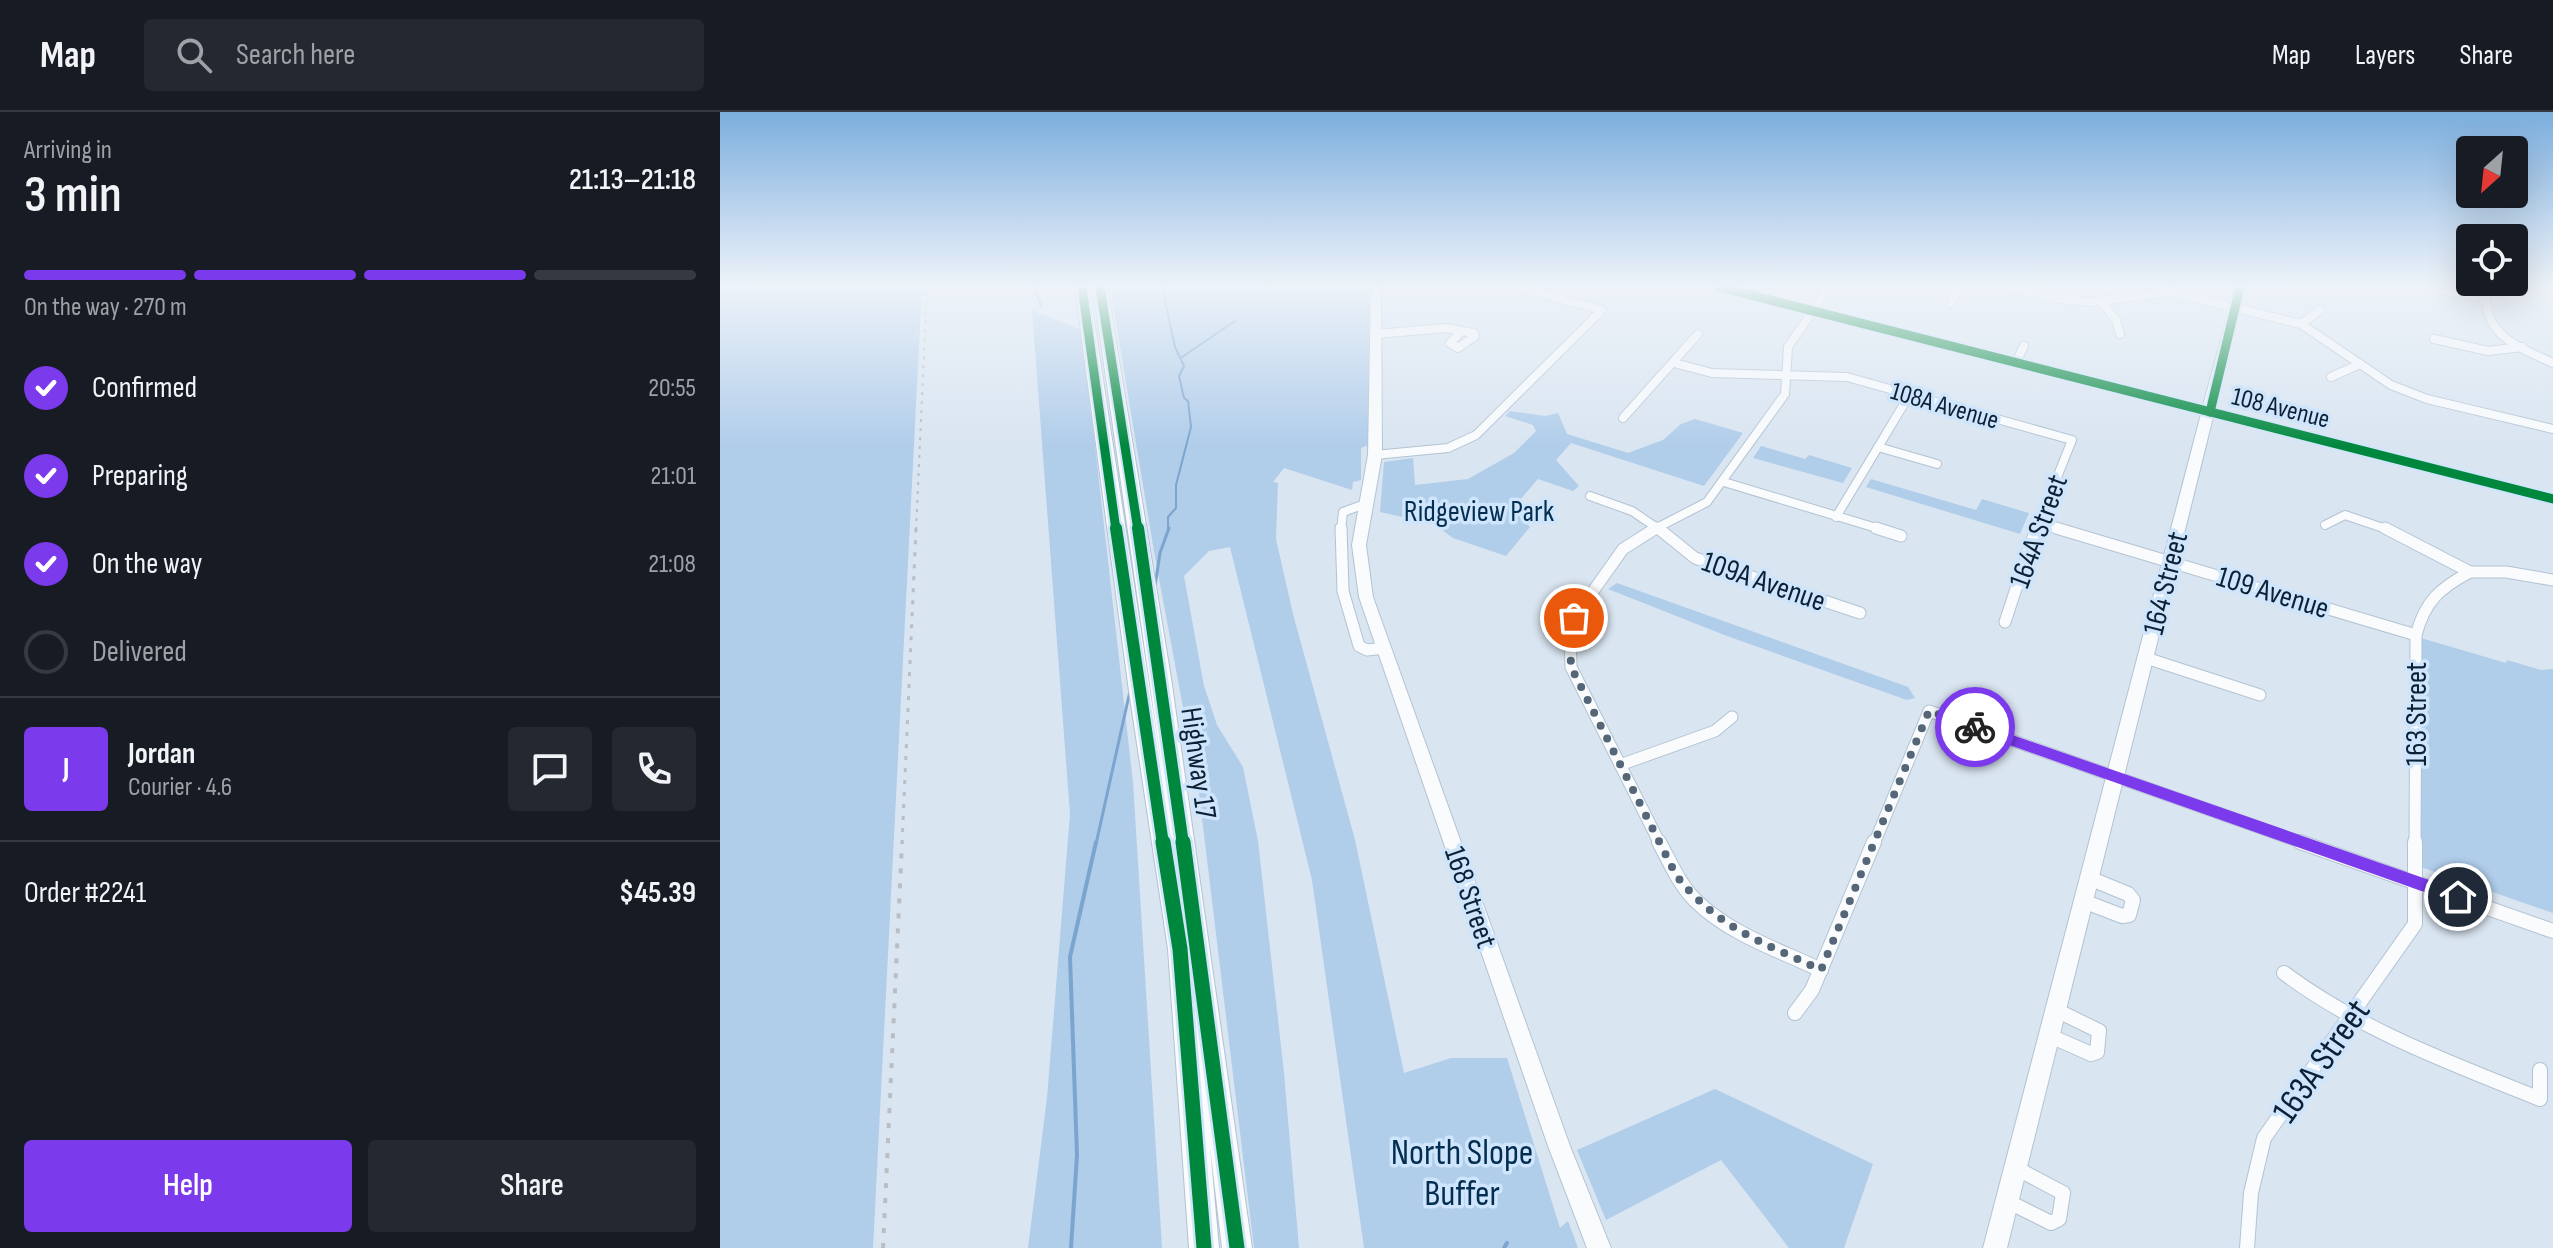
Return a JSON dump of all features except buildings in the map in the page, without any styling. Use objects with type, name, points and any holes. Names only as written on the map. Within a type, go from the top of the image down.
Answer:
[{"type":"highway","name":"Highway 17","points":[[1101,340],[1237,1248]]},
{"type":"highway","name":"Highway 17","points":[[1101,340],[1150,684],[1180,949],[1204,1248]]},
{"type":"street","name":"168 Street","points":[[1376,340],[1375,455],[1359,545],[1366,597],[1559,1146],[1599,1248]]},
{"type":"street","points":[[1375,455],[1448,448],[1476,435],[1572,340]]},
{"type":"street","points":[[1623,418],[1693,340]]},
{"type":"street","points":[[1793,340],[1786,356],[1789,384],[1781,401],[1724,482],[1707,502],[1623,549],[1583,603],[1570,635],[1571,667],[1676,875],[1695,900],[1727,926],[1821,970]]},
{"type":"street","name":"108 Avenue","points":[[1928,340],[2553,499]]},
{"type":"street","name":"164 Street","points":[[1995,1248],[2227,340]]},
{"type":"street","points":[[2325,340],[2391,385],[2427,399],[2553,429]]},
{"type":"street","points":[[2438,340],[2481,351],[2503,352],[2522,347]]},
{"type":"street","points":[[2513,340],[2553,363]]},
{"type":"street","points":[[2016,362],[2024,346]]},
{"type":"street","name":"108A Avenue","points":[[1674,363],[1712,373],[1847,377],[2072,440]]},
{"type":"street","points":[[2331,377],[2360,364]]},
{"type":"street","points":[[1836,517],[1910,394]]},
{"type":"street","name":"164A Street","points":[[2005,622],[2038,523],[2072,440]]},
{"type":"street","points":[[1878,447],[1937,464]]},
{"type":"street","points":[[1724,482],[1901,536]]},
{"type":"street","name":"109A Avenue","points":[[1590,496],[1640,514],[1680,550],[1695,558],[1860,613]]},
{"type":"street","points":[[2325,525],[2345,515],[2371,522],[2470,572],[2506,572],[2553,580]]},
{"type":"street","name":"109 Avenue","points":[[2038,523],[2416,635]]},
{"type":"street","name":"163 Street","points":[[2416,882],[2416,635],[2421,612],[2436,589],[2470,572]]},
{"type":"street","points":[[2146,658],[2260,695]]},
{"type":"street","points":[[1795,1013],[1812,990],[1821,970],[1929,711],[2553,931]]},
{"type":"street","points":[[1620,765],[1715,731],[1732,717]]},
{"type":"street","points":[[2083,901],[2122,916],[2129,915],[2133,900],[2128,894],[2089,878]]},
{"type":"street","name":"163A Street","points":[[2247,1248],[2251,1193],[2264,1138],[2415,924],[2416,882]]},
{"type":"street","points":[[2284,973],[2350,1018],[2540,1099],[2540,1070]]},
{"type":"street","points":[[2048,1035],[2091,1054],[2097,1052],[2099,1031],[2054,1009]]},
{"type":"street","points":[[2006,1200],[2051,1223],[2059,1219],[2063,1193],[2014,1167]]},
{"type":"green space","points":[[720,340],[919,340],[873,1248],[720,1248]]},
{"type":"green space","points":[[1034,340],[1083,340],[1133,783],[1162,1248],[1028,1248],[1047,1098],[1070,814]]},
{"type":"green space","name":"North Slope Buffer","points":[[1119,340],[1370,340],[1368,445],[1361,448],[1361,480],[1353,482],[1352,490],[1284,468],[1273,482],[1278,483],[1276,539],[1293,614],[1355,840],[1404,1073],[1451,1058],[1507,1058],[1560,1228],[1568,1221],[1578,1248],[1364,1248],[1312,880],[1230,547],[1209,551],[1184,576],[1204,686],[1217,725],[1243,767],[1258,841],[1284,1073],[1299,1248],[1254,1248],[1199,793]]},
{"type":"green space","name":"Ridgeview Park","points":[[1510,411],[1545,416],[1558,413],[1567,434],[1628,453],[1663,440],[1681,424],[1695,419],[1743,433],[1704,486],[1571,443],[1556,460],[1579,486],[1573,491],[1538,479],[1512,509],[1530,527],[1506,556],[1453,538],[1434,524],[1380,512],[1384,462],[1413,458],[1415,485],[1468,479],[1514,453],[1536,431],[1533,425],[1505,416]]},
{"type":"green space","points":[[1761,446],[1805,459],[1809,455],[1852,468],[1843,483],[1753,458]]},
{"type":"green space","points":[[1871,479],[1976,510],[1982,499],[2029,513],[2020,534],[1866,487]]},
{"type":"green space","points":[[1617,583],[1908,687],[1915,698],[1907,700],[1727,636],[1608,589]]},
{"type":"green space","points":[[2421,638],[2506,663],[2507,660],[2541,670],[2553,669],[2553,913],[2415,865]]},
{"type":"green space","points":[[1715,1089],[1873,1164],[1844,1248],[1789,1248],[1721,1160],[1606,1220],[1577,1150]]},
{"type":"waterway","points":[[1168,530],[1168,517],[1176,508],[1176,485],[1191,427],[1188,401],[1184,398],[1179,376],[1184,366],[1173,340]]},
{"type":"waterway","points":[[1182,357],[1207,340]]},
{"type":"waterway","points":[[1155,586],[1160,553],[1169,528]]},
{"type":"waterway","points":[[1096,844],[1130,691]]},
{"type":"waterway","points":[[1071,1248],[1077,1155],[1070,957],[1096,842]]},
{"type":"waterway","points":[[1504,1248],[1507,1243]]},
{"type":"railway","points":[[916,530],[925,340]]},
{"type":"railway","points":[[902,844],[916,528]]},
{"type":"railway","points":[[883,1248],[902,842]]},
{"type":"cycle path","points":[[1089,340],[1139,691],[1180,949],[1204,1248]]},
{"type":"cycle path","points":[[1108,340],[1161,678],[1237,1248]]},
{"type":"cycle path","points":[[1928,340],[2553,499]]},
{"type":"cycle path","points":[[2210,412],[2227,340]]},
{"type":"way so far","points":[[1574,618],[1570,635],[1571,667],[1676,875],[1695,900],[1727,926],[1821,970],[1929,711],[1975,727]]},
{"type":"route","points":[[1975,727],[2458,897]]}]
